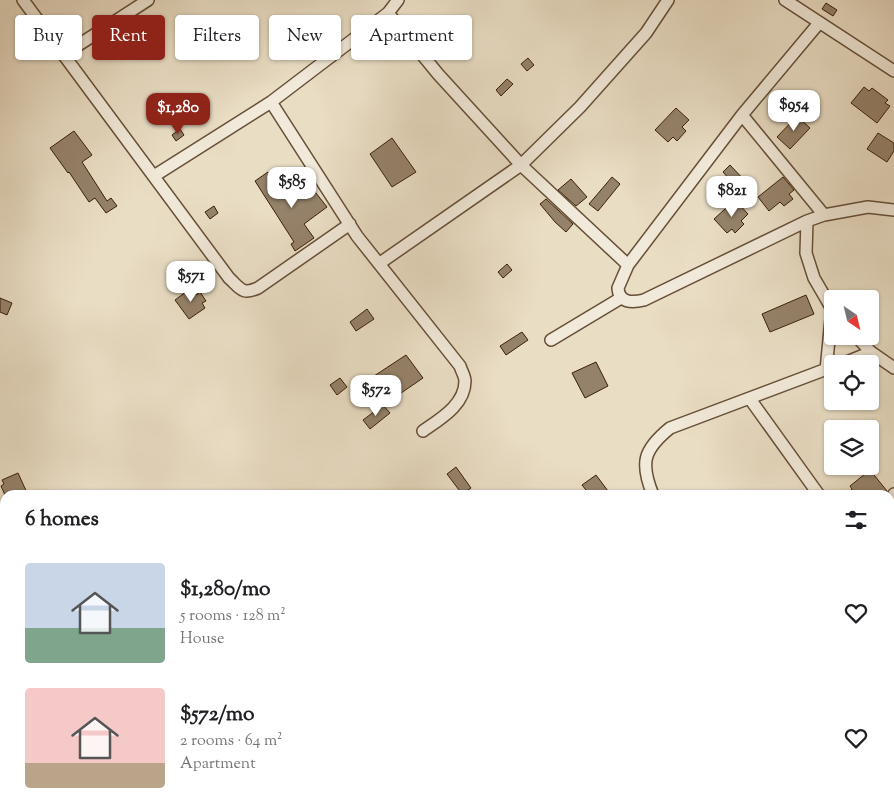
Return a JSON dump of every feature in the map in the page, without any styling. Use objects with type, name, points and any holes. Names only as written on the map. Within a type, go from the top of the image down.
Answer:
[{"type":"street","points":[[23,0],[34,15]]},
{"type":"street","points":[[82,43],[148,0]]},
{"type":"street","points":[[154,176],[271,102],[388,13],[398,0]]},
{"type":"street","points":[[785,0],[894,71]]},
{"type":"street","points":[[380,263],[521,165],[580,107],[646,33],[665,1]]},
{"type":"street","points":[[388,13],[438,74],[521,165],[628,266]]},
{"type":"street","points":[[819,23],[742,114],[628,266],[618,288],[621,298],[628,302],[644,300],[824,214],[868,207],[894,210]]},
{"type":"street","points":[[67,60],[229,278],[243,291],[249,292],[258,288],[350,224]]},
{"type":"street","points":[[271,102],[357,236],[460,366],[466,380],[461,396],[451,411],[423,431]]},
{"type":"street","points":[[742,114],[824,214]]},
{"type":"street","points":[[807,221],[806,253],[814,278],[824,295]]},
{"type":"street","points":[[552,340],[621,298]]},
{"type":"street","points":[[864,345],[894,368]]},
{"type":"street","points":[[864,355],[871,352]]},
{"type":"street","points":[[651,490],[646,477],[647,455],[655,441],[670,428],[824,371]]},
{"type":"street","points":[[750,399],[815,490]]},
{"type":"building","points":[[826,3],[837,10],[833,16],[822,9]]},
{"type":"building","points":[[528,58],[534,65],[527,71],[521,64]]},
{"type":"building","points":[[507,79],[513,84],[501,96],[496,90]]},
{"type":"building","points":[[864,87],[869,91],[872,88],[888,100],[885,103],[890,106],[877,123],[851,103]]},
{"type":"building","points":[[676,108],[689,120],[682,127],[686,131],[677,141],[673,137],[668,142],[655,130]]},
{"type":"building","points":[[797,116],[810,128],[790,149],[777,137]]},
{"type":"building","points":[[180,129],[184,135],[176,141],[172,135]]},
{"type":"building","points":[[74,131],[92,155],[82,162],[107,201],[111,198],[117,206],[106,213],[95,198],[89,202],[50,148]]},
{"type":"building","points":[[878,133],[894,143],[894,151],[887,162],[867,149]]},
{"type":"building","points":[[392,138],[416,172],[392,187],[370,154]]},
{"type":"building","points":[[730,165],[748,184],[740,191],[723,172]]},
{"type":"building","points":[[268,172],[272,178],[274,177],[292,203],[312,188],[327,207],[304,224],[314,238],[295,251],[291,244],[294,242],[255,181]]},
{"type":"building","points":[[612,177],[620,184],[598,211],[589,204]]},
{"type":"building","points":[[783,177],[794,190],[789,194],[793,199],[784,206],[780,202],[769,211],[758,197]]},
{"type":"building","points":[[571,179],[587,197],[576,206],[558,190]]},
{"type":"building","points":[[546,199],[573,224],[566,232],[540,204]]},
{"type":"building","points":[[735,200],[748,214],[741,221],[744,224],[735,233],[732,229],[727,233],[714,219]]},
{"type":"building","points":[[214,206],[218,213],[210,219],[205,212]]},
{"type":"building","points":[[507,264],[512,270],[503,278],[498,272]]},
{"type":"building","points":[[191,288],[196,295],[200,292],[206,301],[202,303],[205,308],[189,319],[175,300]]},
{"type":"building","points":[[806,295],[814,314],[770,332],[762,314]]},
{"type":"building","points":[[0,298],[12,303],[7,315],[0,312]]},
{"type":"building","points":[[367,309],[374,319],[356,331],[350,322]]},
{"type":"building","points":[[522,332],[528,340],[506,355],[500,346]]},
{"type":"building","points":[[406,355],[423,378],[385,404],[368,380]]},
{"type":"building","points":[[596,362],[608,386],[585,398],[572,373]]},
{"type":"building","points":[[340,378],[347,387],[337,395],[330,385]]},
{"type":"building","points":[[383,405],[390,413],[370,429],[363,420]]},
{"type":"building","points":[[456,467],[471,488],[459,490],[447,474]]},
{"type":"building","points":[[18,473],[26,490],[3,490],[1,486],[4,484],[2,480]]},
{"type":"building","points":[[596,475],[607,490],[586,490],[582,485]]},
{"type":"building","points":[[864,475],[874,475],[886,490],[851,490],[850,486]]}]
